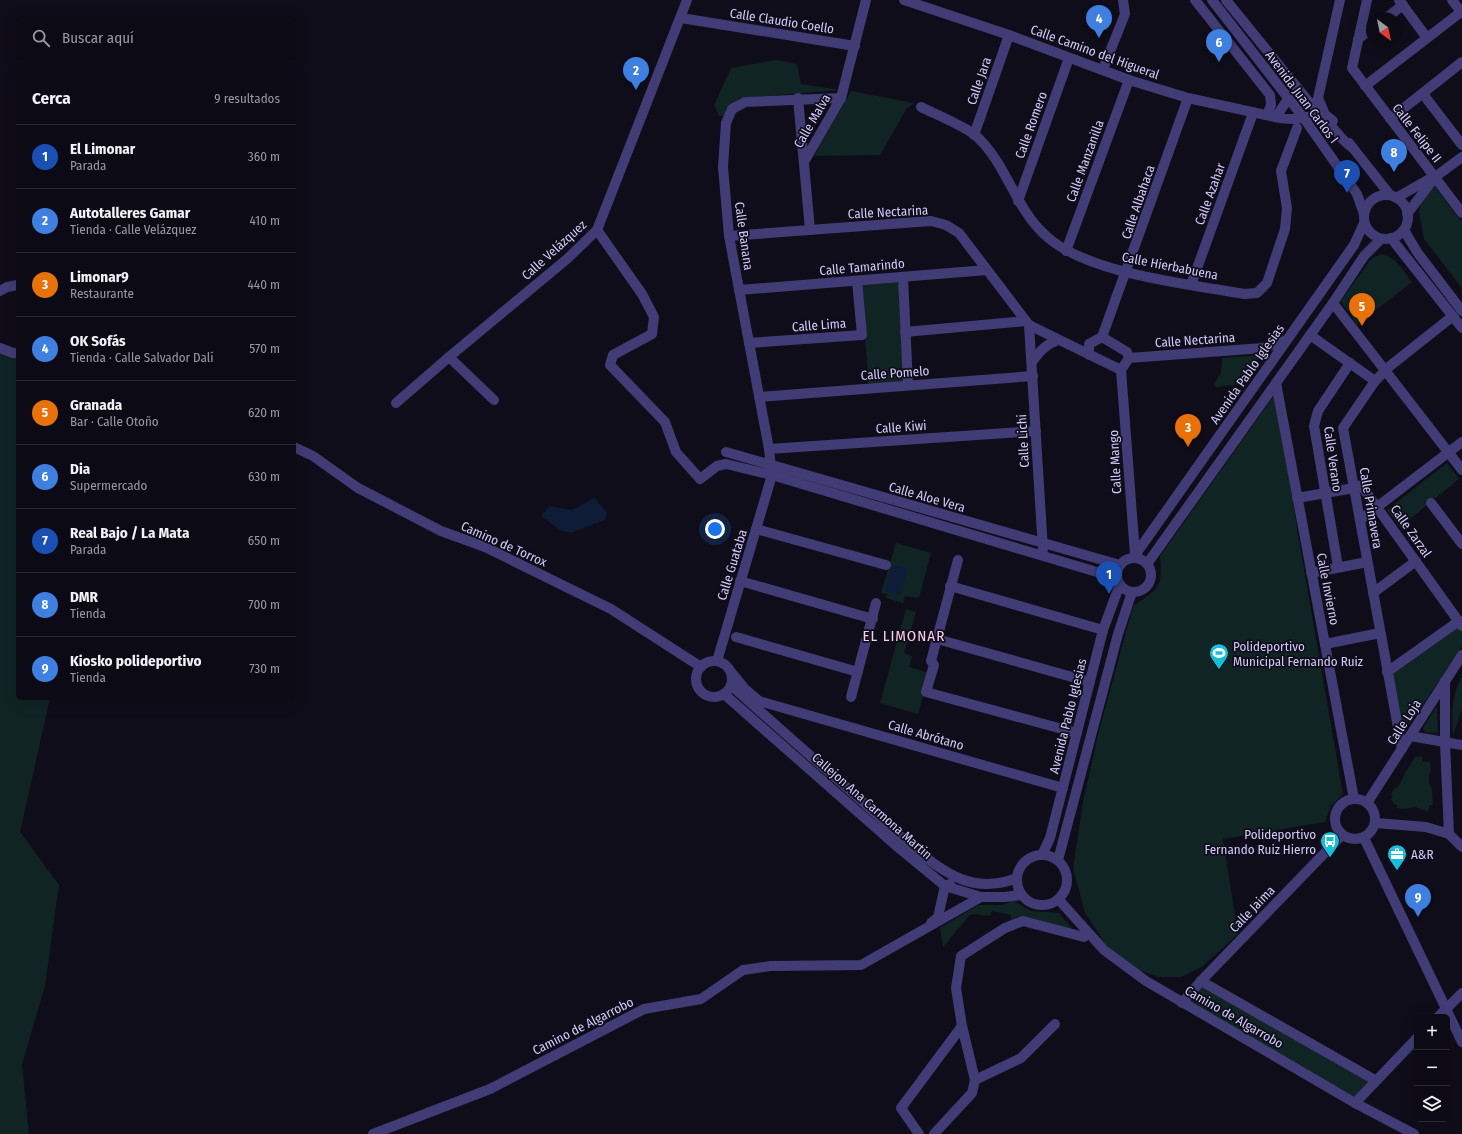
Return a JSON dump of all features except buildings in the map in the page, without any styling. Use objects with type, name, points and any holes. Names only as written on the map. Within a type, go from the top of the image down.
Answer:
[{"type":"street","name":"Calle Velázquez","points":[[396,403],[567,259],[597,230],[687,0]]},
{"type":"street","name":"Calle Malva","points":[[804,162],[841,98],[866,0]]},
{"type":"street","name":"Calle Camino del Higueral","points":[[904,0],[1008,35],[1129,80],[1188,98],[1274,117],[1294,119],[1302,117],[1317,117],[1327,122],[1344,143],[1353,148]]},
{"type":"street","points":[[1103,70],[1125,14],[1123,0]]},
{"type":"street","points":[[1195,0],[1270,95],[1274,117]]},
{"type":"street","name":"Avenida Juan Carlos I","points":[[1212,0],[1302,117],[1356,194],[1364,218]]},
{"type":"street","name":"Avenida Juan Carlos I","points":[[1226,0],[1308,101],[1324,112],[1332,120],[1392,196]]},
{"type":"street","points":[[1324,112],[1318,98],[1340,0]]},
{"type":"street","points":[[1358,39],[1366,0]]},
{"type":"street","points":[[1365,86],[1461,13],[1452,0]]},
{"type":"street","points":[[1392,12],[1401,3],[1427,38]]},
{"type":"street","name":"Calle Claudio Coello","points":[[681,18],[855,46]]},
{"type":"street","points":[[1358,39],[1366,33]]},
{"type":"street","name":"Calle Jara","points":[[974,135],[1008,35]]},
{"type":"street","name":"Calle Felipe II","points":[[1358,39],[1352,68],[1462,213]]},
{"type":"street","name":"Calle Romero","points":[[1018,201],[1068,58]]},
{"type":"street","points":[[1390,119],[1462,62]]},
{"type":"street","name":"Calle Manzanilla","points":[[1066,251],[1129,80]]},
{"type":"street","points":[[1423,94],[1462,145]]},
{"type":"street","name":"Calle Malva","points":[[798,98],[810,230]]},
{"type":"street","name":"Calle Banana","points":[[771,471],[769,449],[729,236],[723,167],[726,123],[732,109],[745,102],[798,98],[841,98]]},
{"type":"street","name":"Calle Albahaca","points":[[1102,337],[1127,273],[1188,98]]},
{"type":"street","points":[[1274,117],[1288,99]]},
{"type":"street","name":"Calle Hierbabuena","points":[[921,107],[974,135],[995,159],[1018,201],[1043,234],[1066,251],[1127,273],[1244,294],[1257,293],[1267,283],[1285,229],[1287,208],[1281,171],[1297,128]]},
{"type":"street","name":"Calle Azahar","points":[[1191,284],[1253,113]]},
{"type":"street","name":"Calle Camino del Higueral","points":[[1274,117],[1297,128],[1310,129]]},
{"type":"street","points":[[1462,157],[1435,177],[1392,196],[1377,197],[1371,200],[1364,218],[1370,233],[1386,239],[1462,328]]},
{"type":"street","points":[[1148,564],[1310,336],[1366,253],[1386,239],[1404,230],[1408,214],[1435,177]]},
{"type":"street","points":[[1392,196],[1403,203],[1408,214]]},
{"type":"street","name":"Avenida Pablo Iglesias","points":[[1134,556],[1354,245],[1364,218]]},
{"type":"street","name":"Calle Nectarina","points":[[729,236],[931,221],[946,225],[959,233],[1027,323],[1058,340],[1121,370]]},
{"type":"street","name":"Calle Aloe Vera","points":[[597,230],[642,294],[654,317],[652,334],[613,355],[610,365],[665,422],[676,452],[700,478],[717,466],[726,464],[771,471],[1120,566]]},
{"type":"street","points":[[1404,230],[1418,252],[1462,310]]},
{"type":"street","name":"Calle Tamarindo","points":[[740,290],[987,270]]},
{"type":"street","points":[[903,277],[908,386]]},
{"type":"street","name":"Calle Lima","points":[[749,343],[862,334],[858,281]]},
{"type":"street","points":[[0,291],[7,287],[16,286]]},
{"type":"street","points":[[1333,303],[1462,470]]},
{"type":"street","name":"Calle Primavera","points":[[1402,749],[1343,428],[1375,381],[1386,372],[1390,366],[1453,316]]},
{"type":"street","points":[[906,332],[1027,323]]},
{"type":"street","name":"Calle Lichi","points":[[1027,323],[1032,362],[1042,544],[1044,556]]},
{"type":"street","points":[[1310,336],[1375,381]]},
{"type":"street","points":[[1090,355],[1089,344],[1102,337],[1127,352],[1129,358],[1121,370]]},
{"type":"street","points":[[1032,362],[1041,350],[1051,342],[1058,340]]},
{"type":"street","name":"Calle Nectarina","points":[[1129,358],[1264,348],[1287,340]]},
{"type":"street","points":[[0,348],[16,353]]},
{"type":"street","points":[[1264,348],[1270,353],[1272,361]]},
{"type":"street","points":[[449,357],[494,400]]},
{"type":"street","name":"Calle Verano","points":[[1338,568],[1314,426],[1318,411],[1350,363]]},
{"type":"street","name":"Calle Mango","points":[[1121,370],[1134,556]]},
{"type":"street","name":"Calle Pomelo","points":[[759,397],[1033,376]]},
{"type":"street","name":"Calle Invierno","points":[[1276,383],[1354,799]]},
{"type":"street","name":"Calle Kiwi","points":[[769,449],[1036,431]]},
{"type":"street","points":[[1360,520],[1462,442]]},
{"type":"street","name":"Camino de Torrox","points":[[296,449],[313,456],[358,488],[441,531],[485,547],[610,609],[701,667]]},
{"type":"street","name":"Calle Aloe Vera","points":[[726,452],[771,471],[1044,556],[1119,581]]},
{"type":"street","name":"Calle Guataba","points":[[717,661],[756,529],[771,471]]},
{"type":"street","name":"Calle Zarzal","points":[[1354,488],[1361,485],[1460,624]]},
{"type":"street","points":[[1297,498],[1354,488]]},
{"type":"street","points":[[1431,503],[1462,544]]},
{"type":"street","points":[[1132,522],[1144,532],[1153,530]]},
{"type":"street","points":[[756,529],[886,566]]},
{"type":"street","points":[[1134,556],[1148,564],[1151,570],[1149,583],[1145,588],[1132,592],[1125,590],[1119,581],[1120,566],[1126,560],[1134,556]]},
{"type":"street","points":[[958,560],[931,661],[934,664],[926,692],[1077,733]]},
{"type":"street","points":[[1373,592],[1416,561]]},
{"type":"street","points":[[1311,573],[1367,562]]},
{"type":"street","points":[[740,581],[873,619]]},
{"type":"street","name":"Avenida Pablo Iglesias","points":[[1042,855],[1050,838],[1103,630],[1119,581]]},
{"type":"street","points":[[950,586],[1103,630]]},
{"type":"street","name":"Avenida Pablo Iglesias","points":[[1058,860],[1118,634],[1132,592]]},
{"type":"street","points":[[851,697],[873,619],[876,603]]},
{"type":"street","points":[[1387,672],[1460,624]]},
{"type":"street","points":[[1325,644],[1380,633]]},
{"type":"street","points":[[736,637],[858,672]]},
{"type":"street","points":[[937,639],[1090,682]]},
{"type":"street","name":"Calle Loja","points":[[1367,803],[1462,655]]},
{"type":"street","points":[[717,661],[726,665],[731,672],[731,685],[724,694],[717,697],[703,693],[699,688],[696,678],[701,667],[706,663],[717,661]]},
{"type":"street","name":"Calle Abrótano","points":[[731,672],[745,689],[759,701],[1063,788]]},
{"type":"street","points":[[1445,681],[1445,743],[1449,834]]},
{"type":"street","name":"Callejon Ana Carmona Martin","points":[[731,685],[895,831],[941,869],[961,879],[973,882],[1001,884],[1017,878]]},
{"type":"street","name":"Callejon Ana Carmona Martin","points":[[724,694],[900,849],[945,886],[981,897],[1005,897],[1021,894]]},
{"type":"street","points":[[770,720],[773,712],[781,707]]},
{"type":"street","points":[[1410,736],[1462,745]]},
{"type":"street","points":[[1354,799],[1367,803],[1372,808],[1376,823],[1369,834],[1364,838],[1356,840],[1348,839],[1342,835],[1337,828],[1335,821],[1336,813],[1340,806],[1346,801],[1354,799]]},
{"type":"street","points":[[1376,823],[1426,828],[1449,834],[1462,847]]},
{"type":"street","name":"Calle Jaima","points":[[1182,1002],[1342,835]]},
{"type":"street","points":[[1364,838],[1441,1013],[1462,1042]]},
{"type":"street","points":[[1033,856],[1051,856],[1058,860],[1068,875],[1068,884],[1065,893],[1059,900],[1052,904],[1043,906],[1034,905],[1027,901],[1017,887],[1019,869],[1033,856]]},
{"type":"street","points":[[945,886],[961,879]]},
{"type":"street","name":"Camino de Algarrobo","points":[[920,933],[938,917],[945,886]]},
{"type":"street","name":"Camino de Algarrobo","points":[[373,1134],[490,1089],[644,1009],[701,999],[743,970],[771,966],[861,965],[920,933],[981,897]]},
{"type":"street","name":"Camino de Algarrobo","points":[[1059,900],[1104,950],[1146,981],[1355,1102],[1414,1134]]},
{"type":"street","points":[[934,1134],[972,1093],[975,1080],[962,1026],[956,988],[961,956],[1005,928],[1023,921],[1084,936],[1088,933]]},
{"type":"street","points":[[1201,981],[1376,1080]]},
{"type":"street","points":[[1441,1013],[1462,993]]},
{"type":"street","points":[[975,1080],[1021,1058],[1055,1024]]},
{"type":"street","points":[[919,1134],[900,1108],[962,1026]]},
{"type":"street","points":[[1355,1102],[1414,1041]]},
{"type":"green space","points":[[777,60],[797,64],[801,84],[841,90],[740,98],[727,107],[724,116],[719,116],[714,105],[731,68]]},
{"type":"green space","points":[[851,91],[914,103],[907,108],[880,155],[814,156]]},
{"type":"green space","points":[[1435,187],[1462,222],[1462,288],[1424,239],[1419,212],[1422,198]]},
{"type":"green space","points":[[1381,254],[1395,261],[1412,282],[1357,325],[1341,301],[1371,259]]},
{"type":"green space","points":[[901,280],[906,383],[869,386],[860,282]]},
{"type":"green space","points":[[0,349],[16,353],[16,700],[50,700],[20,832],[59,885],[45,986],[22,1064],[29,1134],[0,1134]]},
{"type":"green space","points":[[1261,355],[1241,384],[1216,387],[1214,384],[1221,373],[1222,358]]},
{"type":"green space","name":"Polideportivo Municipal Fernando Ruiz","points":[[1276,393],[1298,535],[1343,794],[1331,806],[1325,822],[1223,839],[1238,934],[1203,966],[1181,977],[1158,977],[1134,968],[1106,945],[1085,913],[1073,868],[1083,802],[1099,731],[1133,606],[1149,595],[1157,587],[1160,582],[1161,575],[1160,556]]},
{"type":"green space","points":[[1447,463],[1459,479],[1400,527],[1387,510]]},
{"type":"green space","points":[[896,543],[931,553],[919,598],[905,596],[903,603],[886,598],[887,594],[881,593]]},
{"type":"green space","points":[[906,609],[916,612],[904,653],[912,656],[909,667],[929,673],[918,714],[880,703]]},
{"type":"green space","points":[[1458,625],[1462,631],[1462,646],[1410,724],[1408,726],[1403,725],[1392,673]]},
{"type":"green space","points":[[1462,676],[1462,708],[1453,736],[1452,720],[1454,697]]},
{"type":"green space","points":[[1437,706],[1438,732],[1425,732],[1423,728]]},
{"type":"green space","points":[[1422,756],[1423,762],[1430,761],[1431,770],[1429,783],[1432,789],[1433,805],[1429,805],[1428,811],[1416,807],[1403,809],[1397,808],[1397,805],[1394,804],[1391,799],[1393,796],[1391,795],[1393,790],[1399,786],[1415,757]]},
{"type":"green space","points":[[1014,901],[1031,911],[1059,913],[1073,930],[1020,916],[1011,920],[1011,915],[992,911],[990,916],[974,914],[969,916],[943,947],[940,928],[978,905],[1002,905]]},
{"type":"green space","points":[[1201,983],[1373,1080],[1355,1098],[1184,1003]]},
{"type":"water","points":[[595,498],[607,513],[605,520],[571,533],[560,530],[541,516],[550,506],[572,510]]},
{"type":"water","points":[[892,565],[908,569],[900,596],[885,591]]},
{"type":"place","name":"OK Sofás","points":[[1099,38]]},
{"type":"place","name":"Dia","points":[[1219,62]]},
{"type":"place","name":"Autotalleres Gamar","points":[[636,90]]},
{"type":"place","name":"DMR","points":[[1394,172]]},
{"type":"place","name":"Real Bajo / La Mata","points":[[1347,193]]},
{"type":"place","name":"Granada","points":[[1362,326]]},
{"type":"place","name":"Limonar9","points":[[1188,447]]},
{"type":"place","name":"El Limonar","points":[[1109,594]]},
{"type":"place","name":"Polideportivo Municipal Fernando Ruiz","points":[[1219,670]]},
{"type":"place","name":"Polideportivo Fernando Ruiz Hierro","points":[[1330,858]]},
{"type":"place","name":"A&R","points":[[1397,871]]},
{"type":"place","name":"Kiosko polideportivo","points":[[1418,917]]},
{"type":"district","name":"EL LIMONAR","points":[[904,636]]}]
